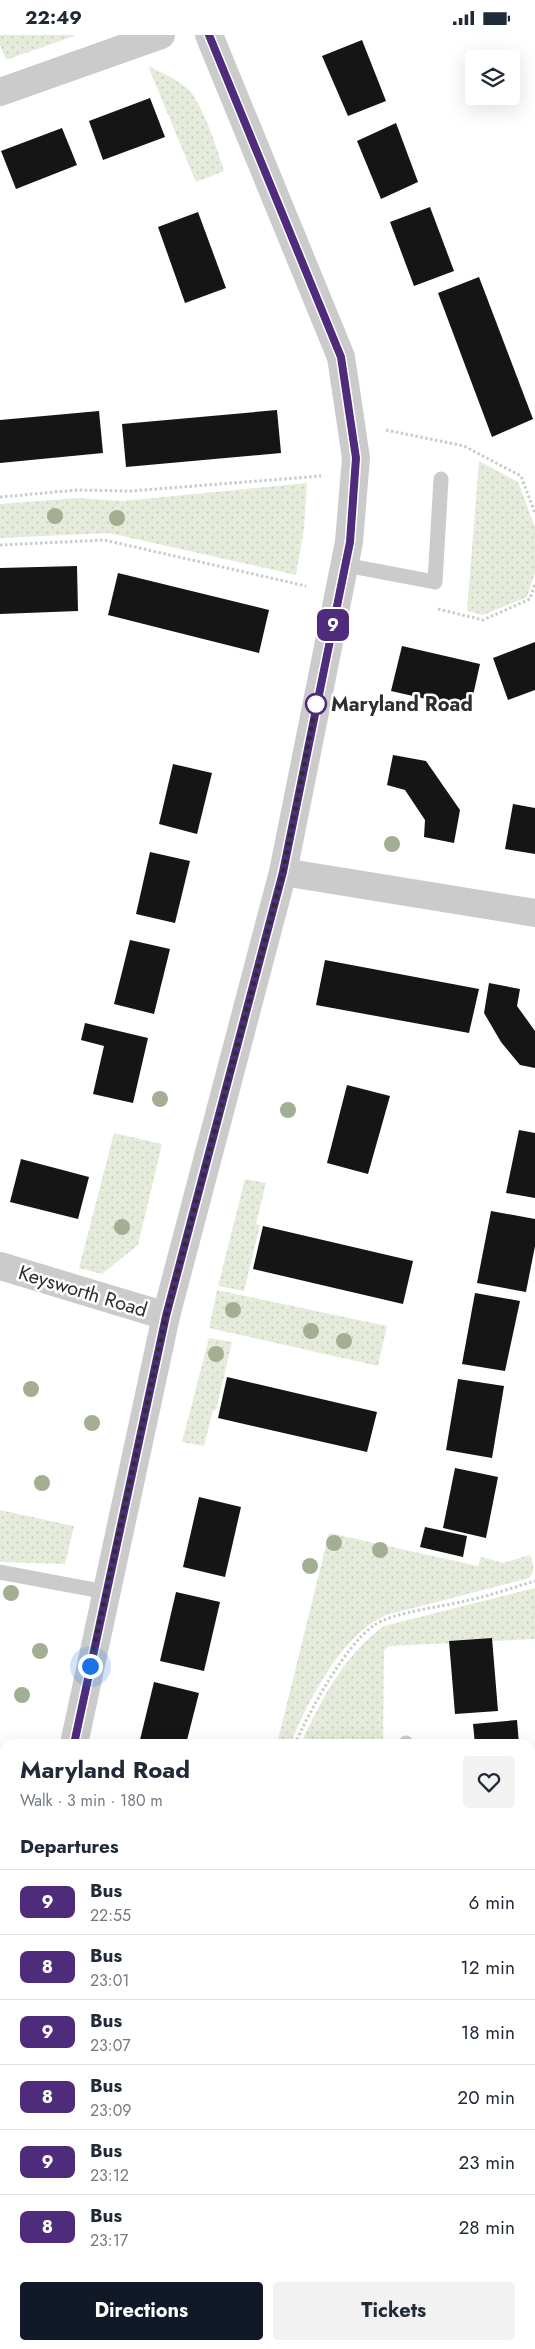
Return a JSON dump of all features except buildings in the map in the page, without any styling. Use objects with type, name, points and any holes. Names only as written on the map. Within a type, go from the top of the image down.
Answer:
[{"type":"street","points":[[0,92],[161,35]]},
{"type":"street","points":[[75,1739],[166,1316],[283,872],[350,542],[356,458],[341,357],[209,35]]},
{"type":"street","points":[[283,872],[535,913]]},
{"type":"street","name":"Keysworth Road","points":[[0,1266],[166,1316]]},
{"type":"lane","points":[[345,565],[435,582],[442,479]]},
{"type":"lane","points":[[0,1572],[106,1592]]},
{"type":"path","points":[[351,423],[464,446],[521,476],[535,513]]},
{"type":"path","points":[[0,497],[78,490],[141,491],[262,482],[306,475],[355,476]]},
{"type":"path","points":[[0,545],[104,540],[339,594]]},
{"type":"path","points":[[298,1739],[328,1682],[373,1626],[382,1621],[535,1581]]},
{"type":"green space","points":[[0,35],[77,35],[6,60],[0,45]]},
{"type":"green space","points":[[148,66],[179,82],[193,95],[209,127],[224,171],[196,182]]},
{"type":"green space","points":[[479,461],[518,482],[535,527],[535,573],[527,597],[483,615],[467,611]]},
{"type":"green space","points":[[307,483],[304,529],[296,575],[109,533],[0,538],[0,504],[78,498],[123,501]]},
{"type":"green space","points":[[114,1133],[162,1144],[138,1245],[102,1274],[79,1268]]},
{"type":"green space","points":[[245,1179],[266,1183],[256,1224],[260,1225],[244,1291],[218,1286]]},
{"type":"green space","points":[[217,1290],[387,1326],[378,1366],[209,1328]]},
{"type":"green space","points":[[209,1338],[232,1342],[216,1410],[213,1410],[204,1446],[182,1442]]},
{"type":"green space","points":[[0,1510],[74,1526],[65,1564],[0,1562]]},
{"type":"green space","points":[[329,1533],[478,1566],[481,1557],[503,1563],[530,1555],[533,1570],[529,1578],[386,1615],[370,1624],[355,1637],[328,1671],[292,1739],[278,1739]]},
{"type":"green space","points":[[535,1588],[535,1639],[389,1646],[384,1650],[383,1739],[303,1739],[316,1711],[335,1679],[357,1650],[384,1626]]},
{"type":"bus line","name":"9","points":[[75,1739],[77,1721],[166,1316],[283,872],[350,542],[356,458],[341,357],[209,35]]},
{"type":"place","name":"Maryland Road","points":[[316,704]]},
{"type":"route","points":[[90,1666],[166,1316],[283,872],[316,704]]}]
